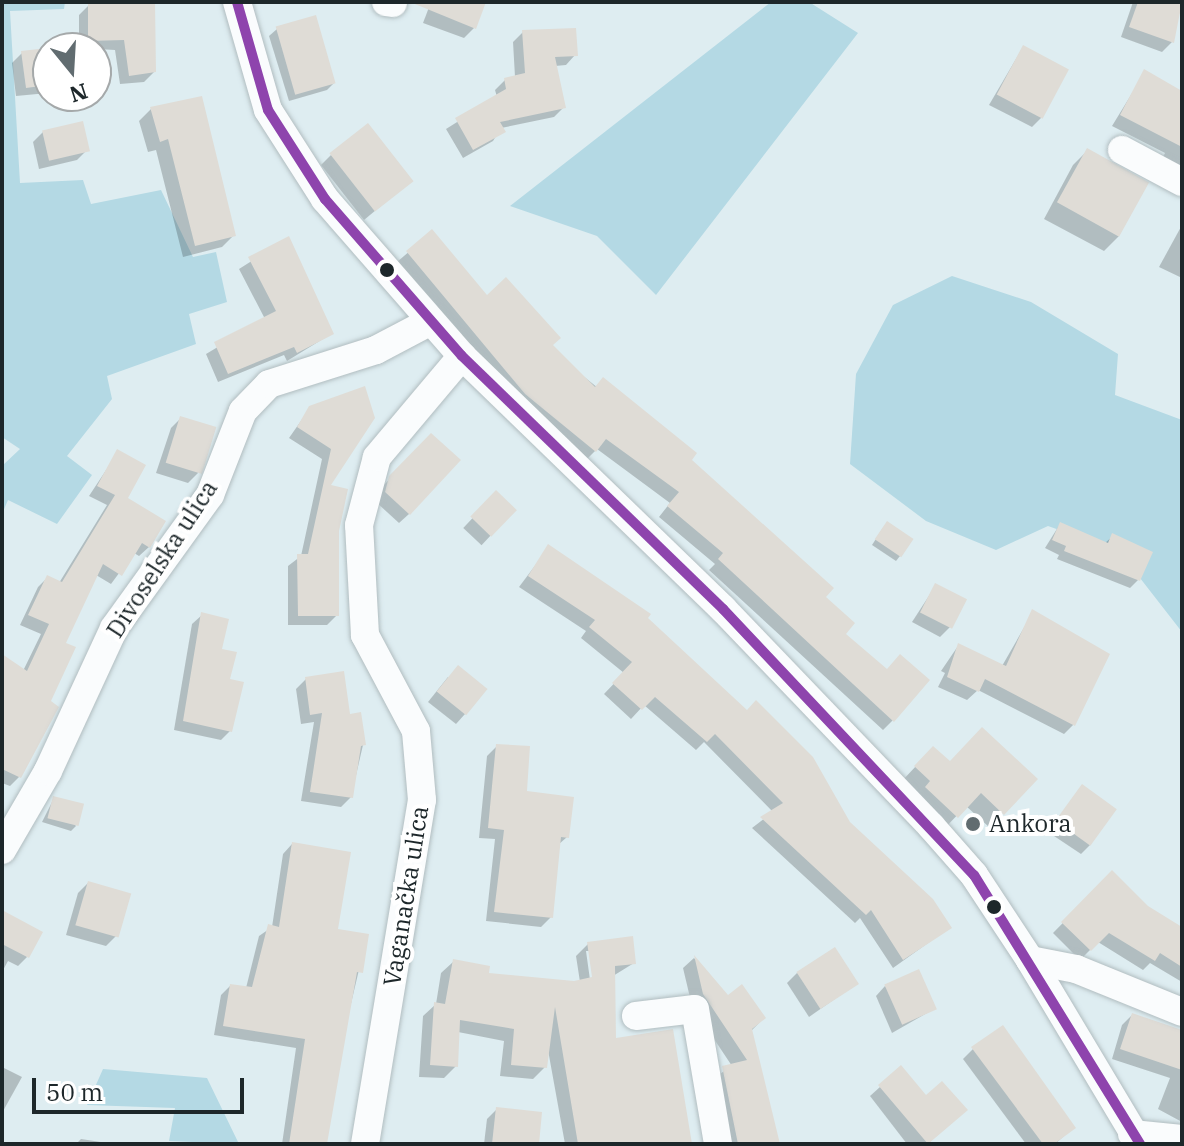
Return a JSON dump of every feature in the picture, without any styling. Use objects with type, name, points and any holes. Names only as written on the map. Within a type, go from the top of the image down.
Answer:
[{"type":"street","points":[[237,2],[268,110],[325,199],[462,356],[723,609],[974,875],[1030,960],[1136,1139],[1182,1139]]},
{"type":"street","points":[[386,2],[393,3]]},
{"type":"street","points":[[1122,150],[1182,182]]},
{"type":"street","name":"Divoselska ulica","points":[[2,850],[48,771],[114,628],[210,495],[243,411],[269,384],[376,350],[431,321]]},
{"type":"street","name":"Vaganačka ulica","points":[[365,1144],[422,800],[416,731],[365,635],[359,525],[377,457],[462,356]]},
{"type":"street","points":[[1030,960],[1076,969],[1182,1012]]},
{"type":"street","points":[[636,1016],[695,1009],[718,1144]]},
{"type":"shaded area","points":[[2,2],[65,2],[64,9],[10,11],[20,183],[83,180],[91,204],[161,190],[193,257],[216,252],[227,302],[189,314],[196,344],[107,376],[112,399],[67,456],[92,475],[57,524],[8,500],[2,514],[2,466],[20,449],[2,437]]},
{"type":"shaded area","points":[[771,2],[809,2],[858,33],[656,295],[597,236],[510,206]]},
{"type":"shaded area","points":[[952,276],[1031,302],[1118,354],[1115,395],[1182,420],[1182,632],[1119,551],[1048,526],[996,550],[926,521],[850,464],[856,374],[893,305]]},
{"type":"shaded area","points":[[103,1069],[207,1078],[239,1144],[169,1141],[175,1108],[87,1105]]},
{"type":"building","points":[[155,2],[156,72],[129,76],[124,40],[112,40],[112,32],[88,32],[88,3]]},
{"type":"building","points":[[410,2],[486,2],[476,29]]},
{"type":"building","points":[[1138,2],[1182,2],[1174,43],[1129,27]]},
{"type":"building","points":[[316,15],[336,83],[295,95],[276,27]]},
{"type":"building","points":[[576,28],[578,56],[555,57],[566,108],[500,122],[506,132],[473,150],[455,118],[506,89],[504,78],[525,73],[522,30]]},
{"type":"building","points":[[1023,45],[1069,69],[1043,119],[997,94]]},
{"type":"building","points":[[32,50],[32,87],[26,88],[21,51]]},
{"type":"building","points":[[1144,69],[1182,91],[1182,147],[1120,115]]},
{"type":"building","points":[[202,96],[236,236],[195,246],[168,139],[160,142],[150,107]]},
{"type":"building","points":[[83,121],[90,151],[49,161],[42,130]]},
{"type":"building","points":[[368,123],[414,181],[375,211],[329,153]]},
{"type":"building","points":[[1087,148],[1149,182],[1119,237],[1057,202]]},
{"type":"building","points":[[432,229],[487,295],[506,277],[561,338],[553,345],[595,387],[603,377],[697,453],[692,460],[834,588],[826,597],[855,623],[846,634],[887,669],[900,654],[930,680],[894,722],[718,559],[723,553],[667,506],[679,492],[606,439],[596,452],[525,394],[406,251]]},
{"type":"building","points":[[289,236],[334,334],[297,353],[294,347],[228,374],[214,342],[276,311],[248,257]]},
{"type":"building","points":[[365,386],[375,418],[331,485],[348,489],[339,531],[339,616],[298,616],[297,554],[308,554],[331,449],[297,427],[309,406]]},
{"type":"building","points":[[180,416],[216,427],[202,474],[166,463]]},
{"type":"building","points":[[431,433],[461,460],[410,515],[385,492],[389,476]]},
{"type":"building","points":[[117,449],[146,465],[128,498],[166,521],[150,548],[142,543],[122,576],[103,564],[66,643],[76,647],[51,701],[59,707],[21,778],[2,769],[2,654],[27,671],[49,624],[28,615],[47,575],[62,582],[115,495],[97,486]]},
{"type":"building","points":[[496,490],[517,510],[491,537],[470,517]]},
{"type":"building","points":[[887,521],[914,539],[901,557],[875,539]]},
{"type":"building","points":[[1060,522],[1108,543],[1112,533],[1153,552],[1140,581],[1064,551],[1066,546],[1052,540]]},
{"type":"building","points":[[548,544],[651,614],[648,618],[747,710],[756,700],[813,757],[850,822],[933,899],[952,928],[903,960],[871,910],[866,915],[760,817],[783,803],[715,734],[707,742],[655,697],[642,710],[612,683],[632,662],[589,627],[595,620],[528,576]]},
{"type":"building","points":[[935,583],[967,599],[952,629],[920,612]]},
{"type":"building","points":[[1032,609],[1110,654],[1075,726],[985,679],[979,692],[947,677],[958,643],[1006,666]]},
{"type":"building","points":[[201,612],[229,619],[222,649],[237,652],[230,679],[244,682],[232,732],[183,721]]},
{"type":"building","points":[[458,665],[488,689],[466,715],[437,691]]},
{"type":"building","points":[[344,671],[350,714],[361,712],[366,745],[361,746],[353,798],[310,792],[322,713],[310,715],[305,677]]},
{"type":"building","points":[[982,727],[1038,779],[1004,815],[981,793],[958,818],[925,787],[930,781],[914,766],[933,746],[950,761]]},
{"type":"building","points":[[496,744],[530,746],[527,791],[574,797],[569,838],[561,837],[553,918],[494,912],[504,830],[488,828]]},
{"type":"building","points":[[1082,784],[1117,809],[1090,846],[1056,820]]},
{"type":"building","points":[[53,796],[84,804],[78,826],[47,818]]},
{"type":"building","points":[[292,842],[351,852],[338,929],[369,934],[363,973],[357,972],[327,1144],[289,1144],[305,1039],[223,1026],[230,984],[252,987],[268,924],[279,927]]},
{"type":"building","points":[[1112,870],[1148,906],[1182,927],[1182,967],[1160,953],[1155,961],[1109,933],[1091,951],[1061,922]]},
{"type":"building","points":[[88,881],[131,893],[119,938],[75,925]]},
{"type":"building","points":[[2,910],[43,932],[29,958],[2,944]]},
{"type":"building","points":[[633,936],[636,964],[615,966],[616,1038],[673,1029],[692,1144],[578,1144],[555,1007],[547,1068],[511,1065],[514,1029],[460,1020],[458,1067],[430,1065],[434,1002],[445,1004],[453,959],[490,966],[489,973],[574,981],[592,977],[587,942]]},
{"type":"building","points":[[835,947],[859,984],[820,1009],[796,972]]},
{"type":"building","points":[[694,955],[728,995],[742,984],[766,1018],[752,1029],[780,1144],[738,1144],[722,1066],[747,1060],[703,994]]},
{"type":"building","points":[[919,969],[937,1009],[902,1025],[884,984]]},
{"type":"building","points":[[1132,1013],[1182,1030],[1182,1070],[1120,1049]]},
{"type":"building","points":[[1003,1025],[1076,1128],[1054,1144],[1043,1144],[971,1047]]},
{"type":"building","points":[[901,1065],[926,1095],[942,1081],[968,1110],[928,1144],[878,1085]]},
{"type":"building","points":[[496,1107],[542,1112],[539,1144],[492,1144]]},
{"type":"transit line","points":[[237,2],[268,110],[325,199],[462,356],[723,609],[974,875],[1140,1144]]},
{"type":"place","name":"Ankora","points":[[973,824]]}]
